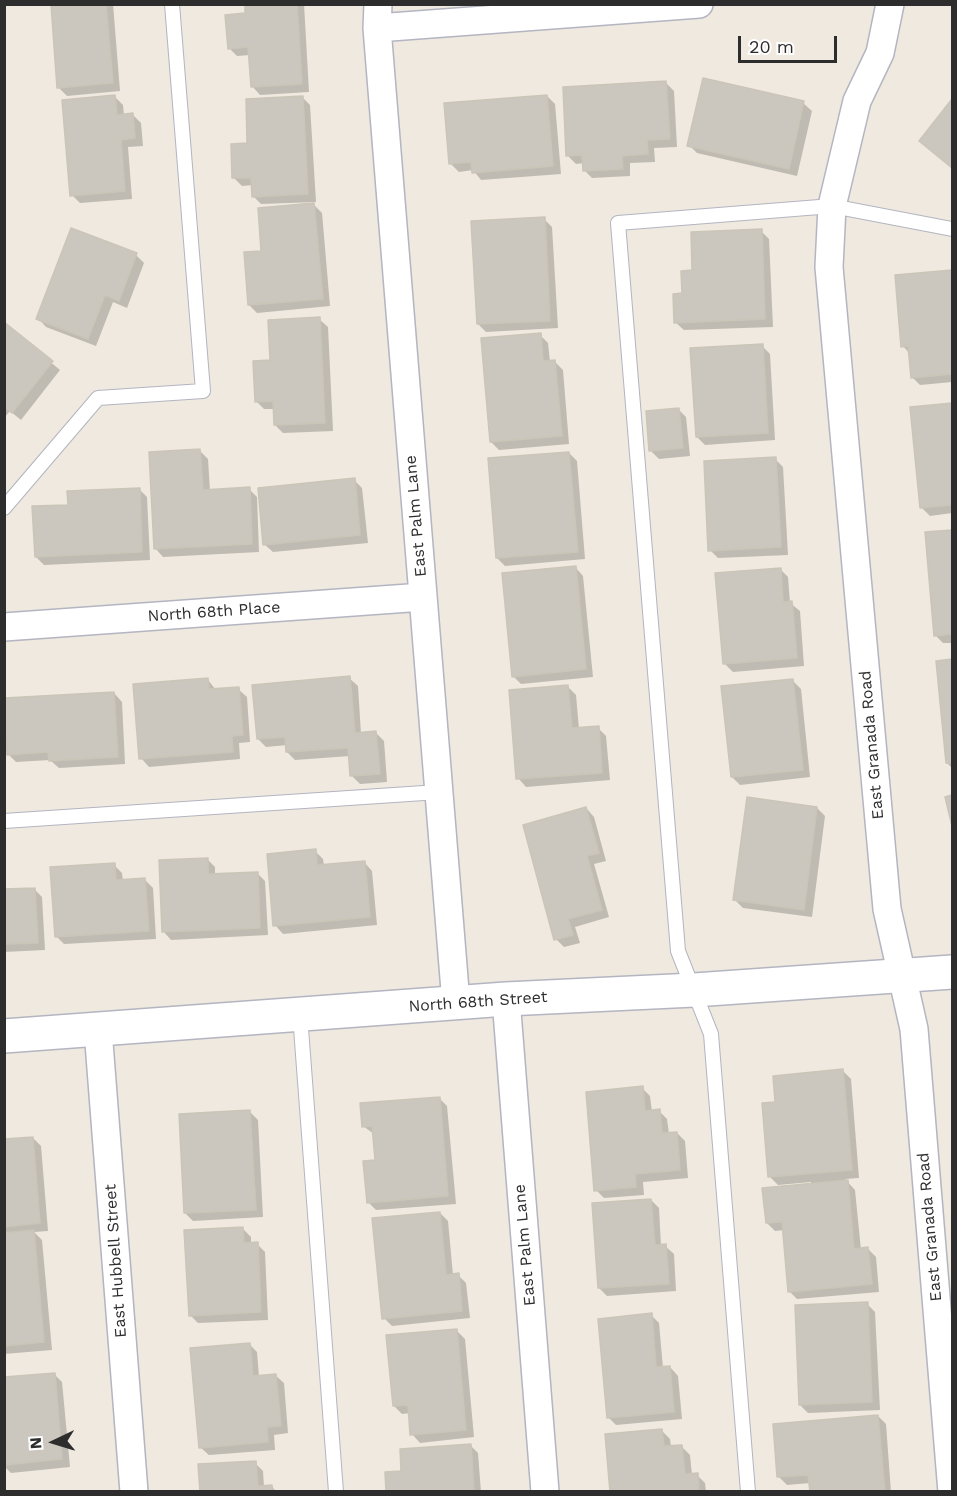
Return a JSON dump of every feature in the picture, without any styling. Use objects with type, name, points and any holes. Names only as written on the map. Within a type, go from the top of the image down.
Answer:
[{"type":"street","points":[[375,12],[699,4]]},
{"type":"street","name":"East Granada Road","points":[[890,4],[880,53],[857,101],[832,206],[830,267],[887,909],[914,1029],[952,1491]]},
{"type":"street","name":"East Palm Lane","points":[[375,12],[456,1003]]},
{"type":"street","name":"North 68th Place","points":[[4,627],[423,597]]},
{"type":"street","name":"North 68th Street","points":[[4,1036],[506,999],[694,990],[952,972]]},
{"type":"street","name":"East Palm Lane","points":[[506,999],[545,1491]]},
{"type":"street","name":"East Hubbell Street","points":[[98,1030],[134,1491]]},
{"type":"lane","points":[[4,508],[98,398],[203,391],[172,4]]},
{"type":"lane","points":[[748,1491],[711,1034],[678,951],[618,223],[832,206],[952,229]]},
{"type":"lane","points":[[4,821],[439,792]]},
{"type":"lane","points":[[300,1015],[336,1491]]},
{"type":"building","points":[[51,4],[106,4],[113,83],[57,88]]},
{"type":"building","points":[[245,4],[297,4],[302,84],[251,87],[248,47],[228,49],[225,15],[245,13]]},
{"type":"building","points":[[703,78],[804,101],[789,169],[687,146]]},
{"type":"building","points":[[666,81],[670,139],[647,140],[648,154],[622,156],[623,169],[583,171],[582,155],[566,156],[563,87]]},
{"type":"building","points":[[115,95],[117,115],[133,113],[135,138],[121,140],[125,191],[70,196],[62,100]]},
{"type":"building","points":[[547,95],[553,166],[472,173],[471,162],[449,164],[444,103]]},
{"type":"building","points":[[303,96],[308,194],[252,197],[251,178],[232,178],[231,144],[247,143],[246,99]]},
{"type":"building","points":[[952,99],[952,168],[919,141]]},
{"type":"building","points":[[314,203],[323,299],[248,305],[244,252],[261,251],[258,208]]},
{"type":"building","points":[[545,217],[550,321],[477,324],[471,221]]},
{"type":"building","points":[[71,228],[137,253],[119,301],[105,295],[88,339],[36,319]]},
{"type":"building","points":[[762,229],[765,319],[674,323],[673,294],[682,293],[681,271],[692,270],[691,232]]},
{"type":"building","points":[[952,270],[952,374],[911,378],[908,346],[901,347],[895,275]]},
{"type":"building","points":[[320,317],[325,423],[274,425],[273,401],[255,402],[253,361],[270,360],[268,320]]},
{"type":"building","points":[[4,322],[53,361],[12,413],[4,407]]},
{"type":"building","points":[[541,333],[543,361],[555,360],[562,436],[490,442],[481,338]]},
{"type":"building","points":[[763,344],[768,433],[696,437],[690,348]]},
{"type":"building","points":[[952,403],[952,505],[920,508],[910,407]]},
{"type":"building","points":[[679,408],[683,448],[649,451],[646,411]]},
{"type":"building","points":[[200,449],[203,490],[250,487],[252,544],[154,549],[149,452]]},
{"type":"building","points":[[569,452],[578,552],[496,558],[488,458]]},
{"type":"building","points":[[776,457],[781,547],[708,551],[704,461]]},
{"type":"building","points":[[355,478],[360,535],[263,545],[258,488]]},
{"type":"building","points":[[140,488],[142,552],[35,557],[32,506],[68,505],[67,491]]},
{"type":"building","points":[[952,530],[952,634],[934,636],[925,532]]},
{"type":"building","points":[[576,566],[586,669],[512,677],[502,573]]},
{"type":"building","points":[[781,568],[783,602],[792,601],[797,658],[723,664],[715,573]]},
{"type":"building","points":[[952,659],[952,763],[946,763],[936,661]]},
{"type":"building","points":[[350,676],[355,733],[376,731],[380,774],[350,776],[348,748],[286,752],[285,737],[257,739],[252,685]]},
{"type":"building","points":[[208,678],[209,689],[239,687],[243,735],[232,736],[233,752],[139,759],[133,684]]},
{"type":"building","points":[[793,679],[803,770],[731,777],[721,686]]},
{"type":"building","points":[[568,685],[572,728],[599,726],[602,773],[516,779],[509,690]]},
{"type":"building","points":[[114,692],[118,757],[49,761],[48,752],[7,755],[4,698]]},
{"type":"building","points":[[952,795],[952,826],[945,797]]},
{"type":"building","points":[[747,797],[817,807],[804,910],[733,900]]},
{"type":"building","points":[[586,807],[599,853],[587,856],[602,910],[568,919],[573,935],[554,940],[523,825]]},
{"type":"building","points":[[316,849],[317,865],[365,861],[370,917],[273,926],[267,854]]},
{"type":"building","points":[[208,858],[208,874],[258,872],[260,928],[162,932],[159,860]]},
{"type":"building","points":[[115,863],[116,880],[145,878],[149,931],[55,937],[50,867]]},
{"type":"building","points":[[35,888],[38,943],[4,944],[4,889]]},
{"type":"building","points":[[843,1069],[852,1170],[768,1177],[762,1103],[775,1102],[773,1076]]},
{"type":"building","points":[[643,1086],[645,1111],[660,1109],[662,1133],[677,1132],[680,1170],[635,1174],[636,1187],[594,1191],[586,1092]]},
{"type":"building","points":[[440,1097],[448,1196],[367,1203],[363,1161],[375,1160],[372,1126],[362,1127],[360,1103]]},
{"type":"building","points":[[250,1110],[256,1210],[184,1213],[179,1114]]},
{"type":"building","points":[[33,1137],[40,1223],[4,1227],[4,1139]]},
{"type":"building","points":[[848,1180],[854,1249],[868,1247],[872,1284],[788,1292],[782,1222],[766,1223],[762,1188]]},
{"type":"building","points":[[651,1199],[655,1245],[666,1244],[669,1284],[598,1288],[592,1203]]},
{"type":"building","points":[[440,1212],[446,1275],[459,1273],[462,1311],[382,1319],[372,1218]]},
{"type":"building","points":[[243,1227],[244,1243],[258,1242],[261,1312],[189,1316],[184,1230]]},
{"type":"building","points":[[34,1230],[44,1342],[4,1346],[4,1233]]},
{"type":"building","points":[[868,1302],[872,1402],[799,1405],[795,1305]]},
{"type":"building","points":[[652,1313],[656,1367],[670,1366],[674,1412],[607,1418],[598,1319]]},
{"type":"building","points":[[457,1329],[466,1430],[410,1435],[408,1405],[393,1406],[386,1335]]},
{"type":"building","points":[[250,1343],[253,1376],[276,1374],[281,1426],[267,1427],[268,1442],[199,1448],[190,1348]]},
{"type":"building","points":[[55,1373],[62,1459],[4,1465],[4,1377]]},
{"type":"building","points":[[878,1415],[885,1492],[810,1492],[808,1475],[777,1477],[773,1424]]},
{"type":"building","points":[[662,1429],[664,1446],[682,1445],[685,1474],[698,1473],[699,1492],[610,1492],[605,1434]]},
{"type":"building","points":[[471,1444],[474,1492],[386,1492],[385,1472],[401,1471],[400,1449]]},
{"type":"building","points":[[256,1461],[258,1486],[272,1485],[273,1492],[200,1492],[198,1464]]}]
